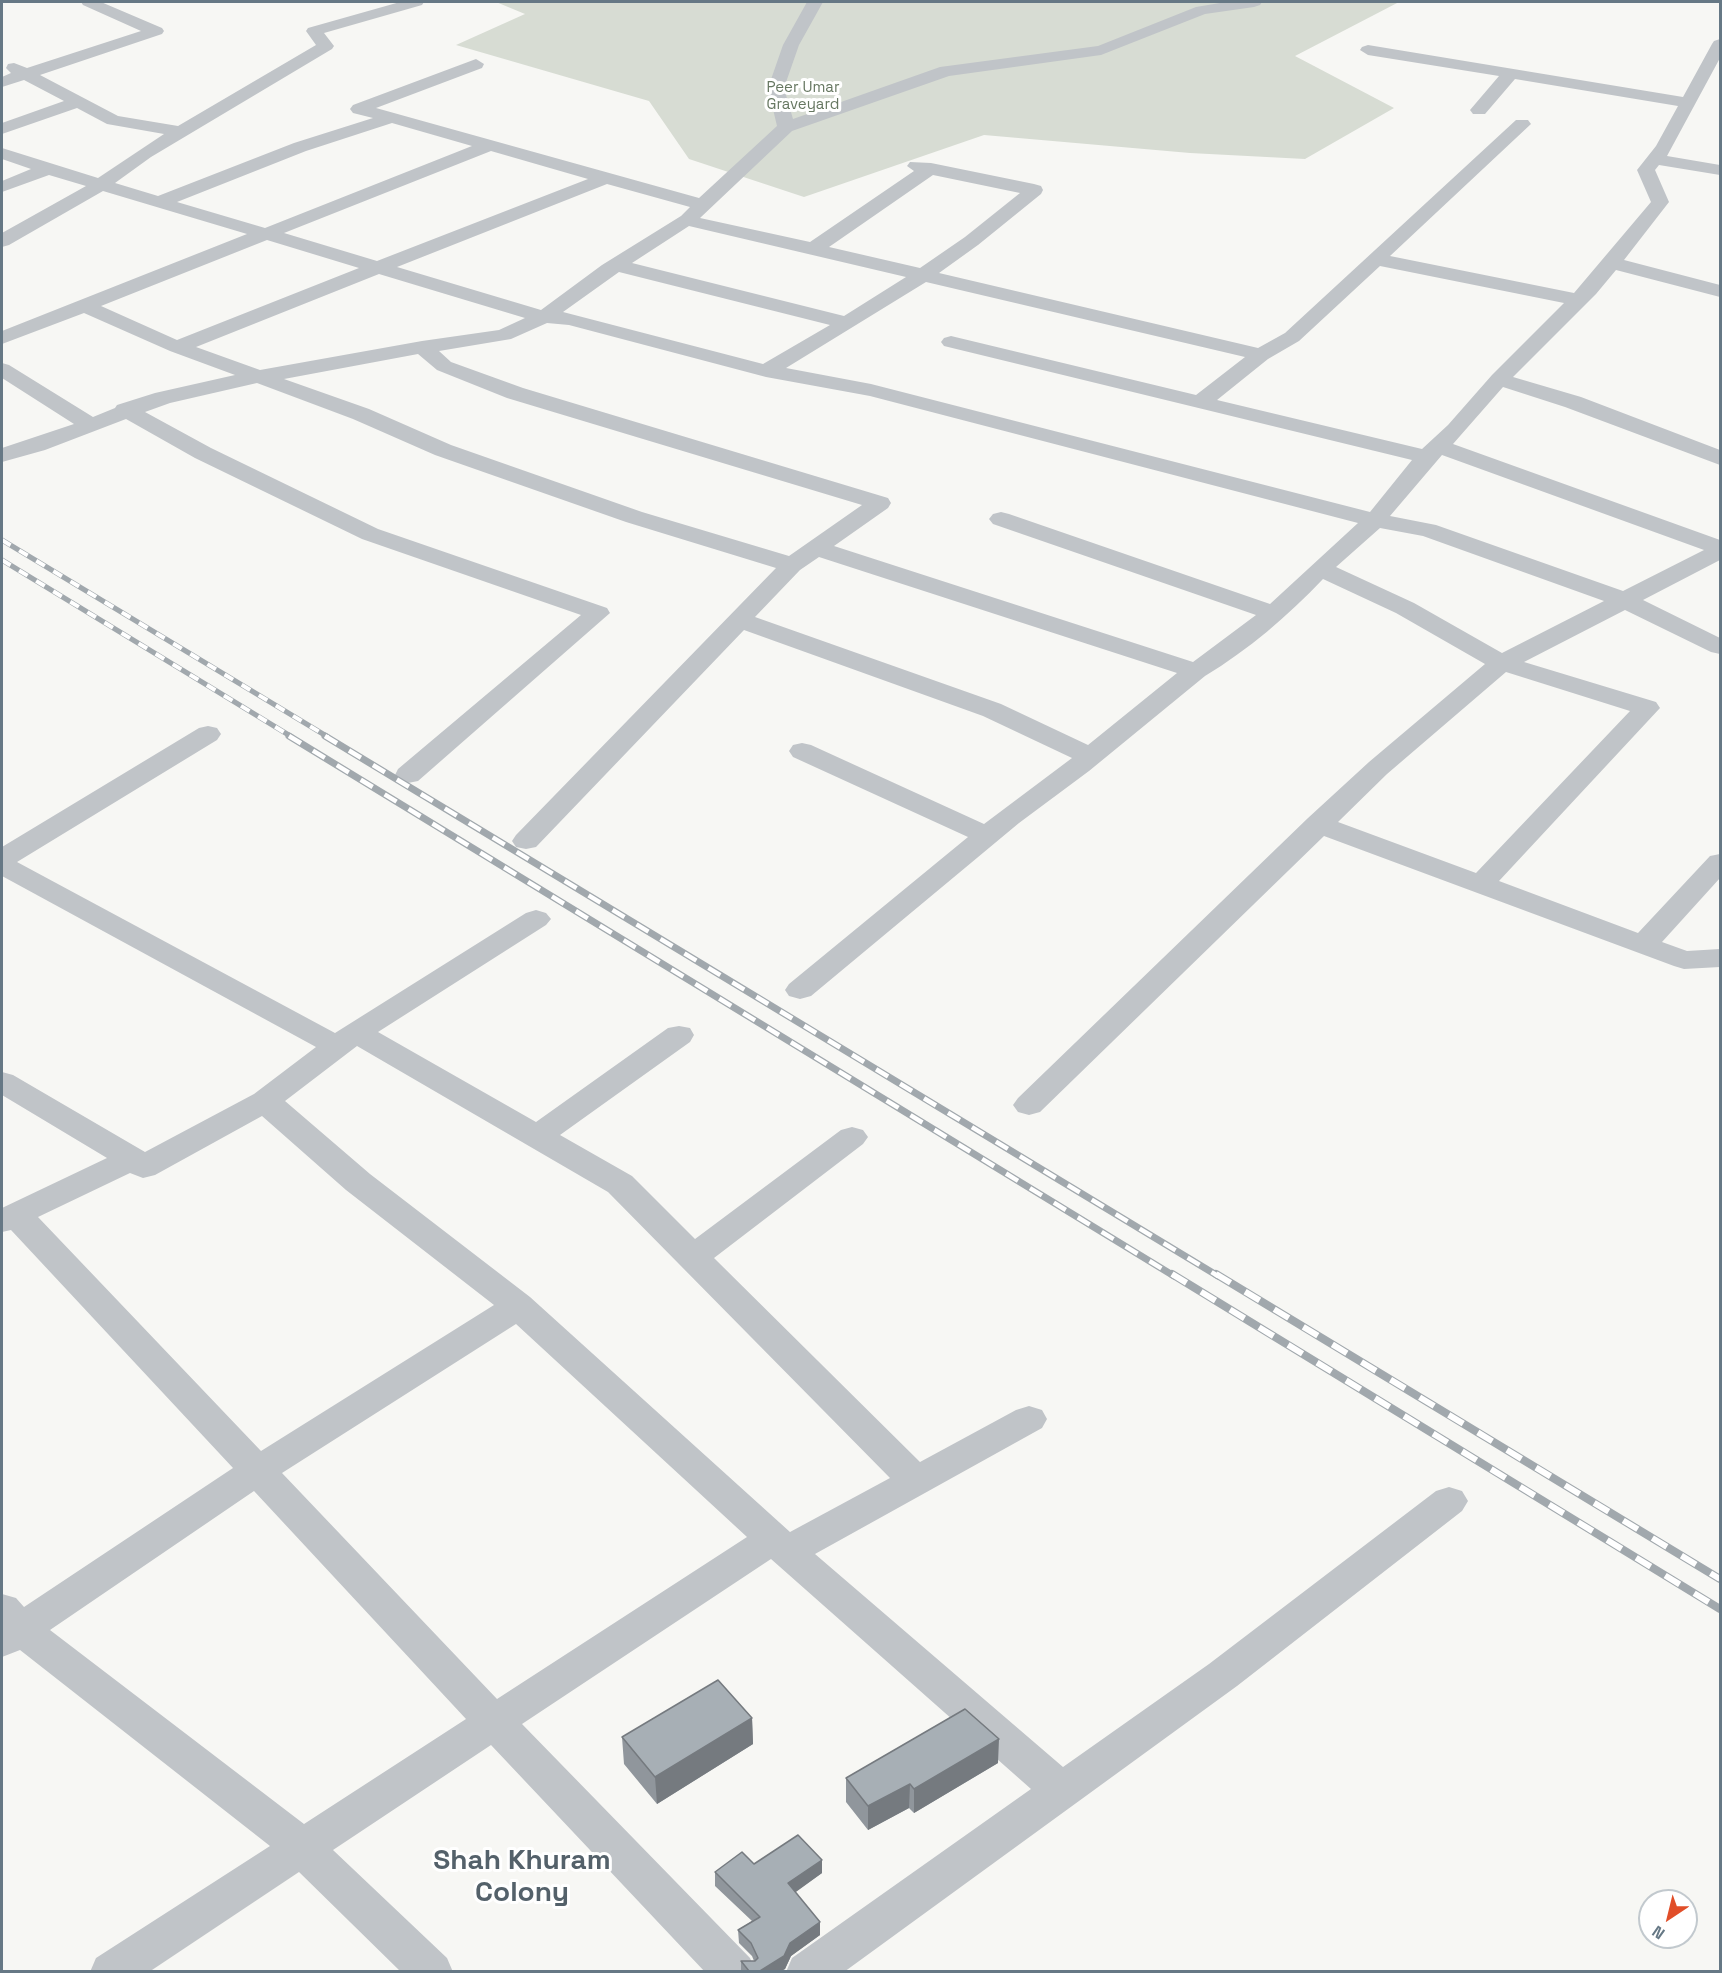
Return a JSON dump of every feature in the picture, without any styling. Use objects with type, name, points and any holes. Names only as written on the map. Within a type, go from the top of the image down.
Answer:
[{"type":"street","points":[[2,82],[156,31],[89,2]]},
{"type":"street","points":[[2,241],[101,185],[180,132],[327,46],[314,32],[416,2]]},
{"type":"street","points":[[786,127],[776,88],[791,45],[815,2]]},
{"type":"street","points":[[2,454],[37,445],[125,410],[163,398],[261,377],[504,334],[544,317],[616,265],[686,220],[786,127],[946,71],[1101,50],[1202,10],[1254,2]]},
{"type":"street","points":[[800,990],[986,835],[1196,671],[1217,658],[1275,613],[1375,520],[1432,452],[1456,430],[1499,379],[1613,263],[1660,202],[1646,170],[1664,148],[1688,103],[1712,75],[1720,44]]},
{"type":"street","points":[[1368,50],[1688,103]]},
{"type":"street","points":[[2,62],[113,120],[180,132]]},
{"type":"street","points":[[476,64],[359,109],[703,205]]},
{"type":"street","points":[[1479,110],[1511,73]]},
{"type":"street","points":[[2,129],[77,102]]},
{"type":"street","points":[[159,202],[300,147],[391,118]]},
{"type":"street","points":[[1202,401],[1261,355],[1292,337],[1522,124]]},
{"type":"street","points":[[2,338],[491,145]]},
{"type":"street","points":[[2,153],[48,169],[544,317],[570,319],[766,371],[871,390],[1375,520],[1428,530],[1626,602],[1720,647]]},
{"type":"street","points":[[1655,159],[1720,170]]},
{"type":"street","points":[[766,371],[848,323],[922,275],[1002,219],[1034,190],[924,167],[813,249]]},
{"type":"street","points":[[2,187],[48,169]]},
{"type":"street","points":[[177,347],[608,177]]},
{"type":"street","points":[[686,220],[1261,355]]},
{"type":"street","points":[[1375,259],[1577,300]]},
{"type":"street","points":[[1613,263],[1720,291]]},
{"type":"street","points":[[616,265],[848,323]]},
{"type":"street","points":[[83,305],[177,347],[361,414],[443,450],[634,516],[792,565]]},
{"type":"street","points":[[951,342],[1432,452],[1720,550]]},
{"type":"street","points":[[422,347],[444,366],[515,393],[880,503],[792,565],[526,841]]},
{"type":"street","points":[[2,369],[90,424]]},
{"type":"street","points":[[1499,379],[1573,402],[1711,454],[1720,438]]},
{"type":"street","points":[[125,410],[203,453],[370,534],[597,613],[408,775]]},
{"type":"street","points":[[1001,519],[1275,613]]},
{"type":"street","points":[[816,548],[1196,671]]},
{"type":"street","points":[[1029,1105],[1318,824],[1378,768],[1502,663],[1626,602],[1720,550]]},
{"type":"street","points":[[1320,569],[1406,608],[1502,663],[1647,708],[1480,885]]},
{"type":"street","points":[[740,620],[992,710],[1090,756]]},
{"type":"street","points":[[5,855],[208,734]]},
{"type":"street","points":[[802,751],[986,835]]},
{"type":"street","points":[[1318,824],[1684,960],[1720,958]]},
{"type":"street","points":[[5,855],[346,1039],[539,1135],[620,1184],[915,1480]]},
{"type":"street","points":[[1643,945],[1720,862]]},
{"type":"street","points":[[2,1082],[143,1167],[265,1101],[346,1039],[536,919]]},
{"type":"street","points":[[539,1135],[678,1035]]},
{"type":"street","points":[[265,1101],[358,1182],[518,1306],[780,1545],[1062,1791]]},
{"type":"street","points":[[693,1257],[852,1137]]},
{"type":"street","points":[[133,1159],[9,1218],[257,1471],[734,1971]]},
{"type":"street","points":[[431,1971],[301,1846],[8,1626],[518,1306]]},
{"type":"street","points":[[112,1971],[494,1720],[780,1545],[915,1480],[1029,1419]]},
{"type":"street","points":[[808,1971],[1223,1675],[1449,1502]]},
{"type":"green space","name":"Peer Umar Graveyard","points":[[496,2],[1399,2],[1295,56],[1394,108],[1305,159],[1190,153],[984,135],[804,197],[689,159],[649,101],[456,45],[525,14]]},
{"type":"building","points":[[718,1680],[752,1718],[655,1777],[622,1737]]},
{"type":"building","points":[[965,1709],[999,1739],[914,1789],[910,1784],[868,1806],[846,1778]]},
{"type":"building","points":[[798,1835],[822,1860],[788,1883],[820,1922],[790,1943],[784,1956],[760,1971],[749,1971],[741,1961],[755,1961],[758,1958],[751,1943],[738,1930],[760,1917],[715,1872],[742,1852],[754,1864]]},
{"type":"railway","points":[[2,540],[328,737]]},
{"type":"railway","points":[[2,560],[292,737]]},
{"type":"railway","points":[[289,736],[1174,1276]]},
{"type":"railway","points":[[325,736],[1218,1276]]},
{"type":"railway","points":[[1172,1274],[1720,1609]]},
{"type":"railway","points":[[1216,1274],[1720,1579]]},
{"type":"district","name":"Shah Khuram Colony","points":[[522,1877]]}]
